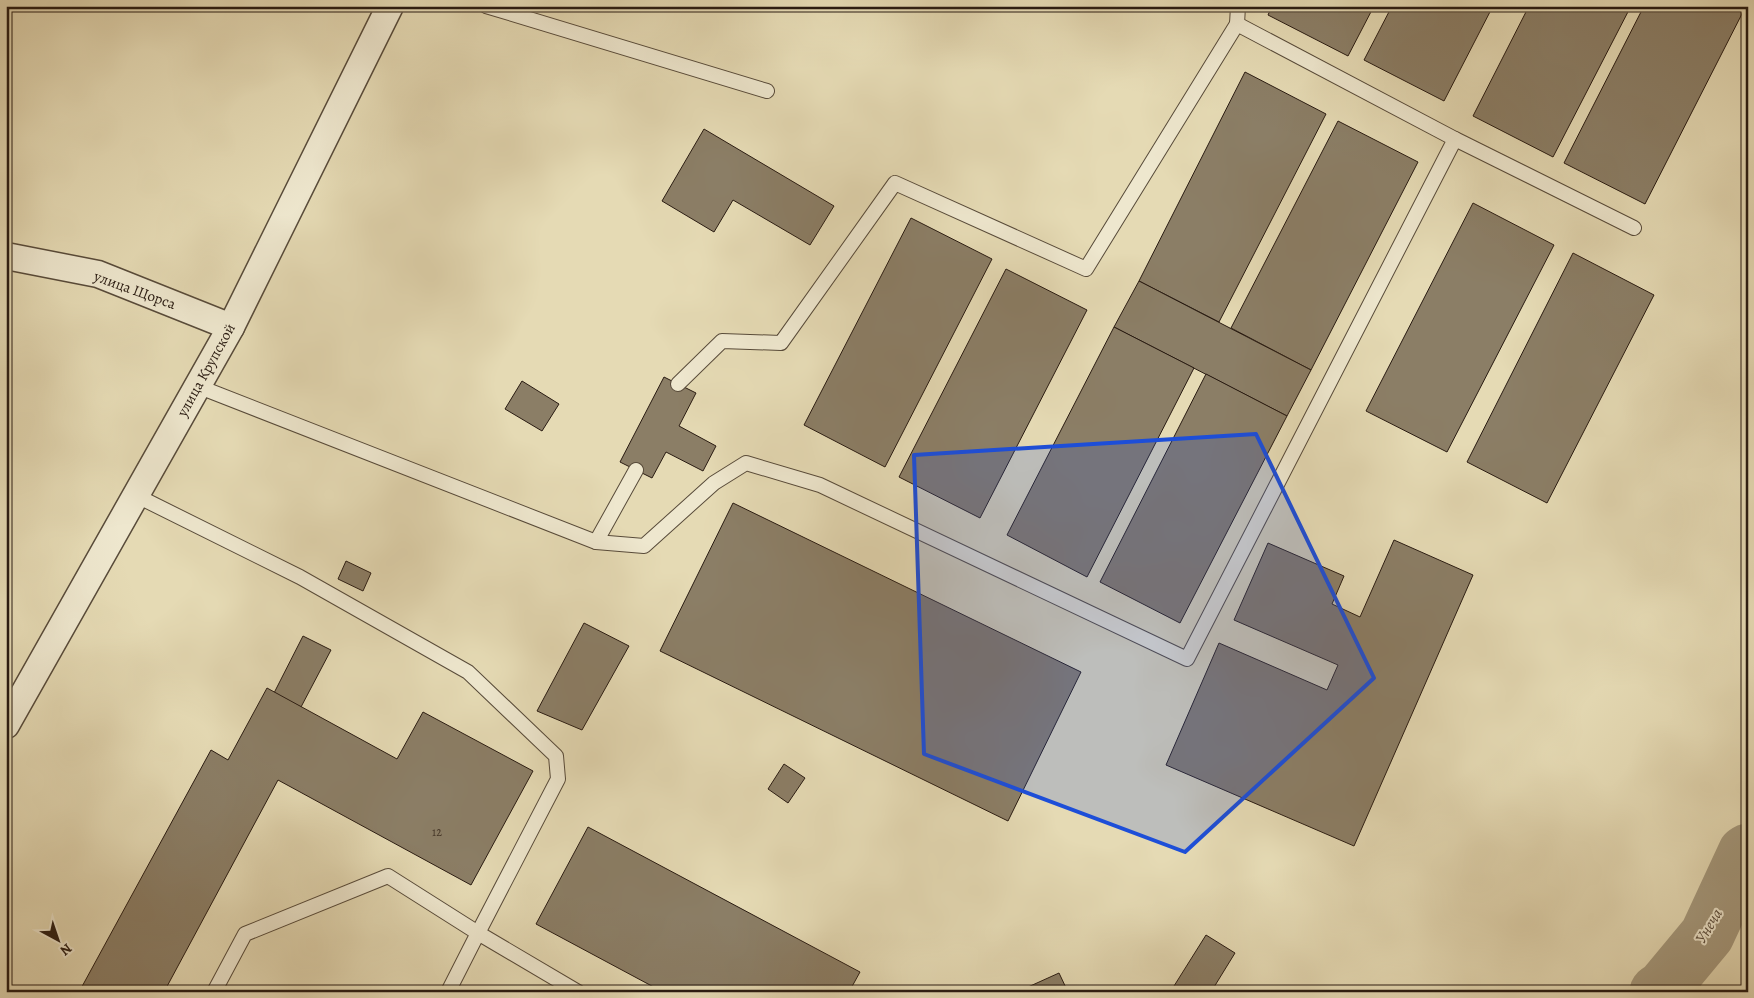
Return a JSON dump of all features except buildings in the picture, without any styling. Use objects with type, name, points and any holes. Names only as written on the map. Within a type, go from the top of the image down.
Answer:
[{"type":"street","name":"улица Крупской","points":[[6,725],[231,327],[390,6]]},
{"type":"street","name":"улица Щорса","points":[[6,256],[98,274],[231,327]]},
{"type":"lane","points":[[486,6],[767,91]]},
{"type":"lane","points":[[678,384],[722,341],[781,343],[895,183],[1086,269],[1237,24],[1238,6]]},
{"type":"lane","points":[[1237,24],[1455,140],[1634,228]]},
{"type":"lane","points":[[197,386],[596,542],[644,546],[714,483],[746,463],[820,485],[1187,659],[1455,140]]},
{"type":"lane","points":[[596,542],[636,470]]},
{"type":"lane","points":[[135,495],[300,577],[468,672],[556,756],[558,779],[448,992]]},
{"type":"lane","points":[[214,992],[245,934],[388,876],[478,933],[578,992]]},
{"type":"highlighted area","points":[[1256,434],[1374,678],[1185,852],[924,754],[914,455]]},
{"type":"waterway","name":"Унеча","points":[[1657,992],[1663,988],[1707,935],[1745,853],[1748,851]]}]
